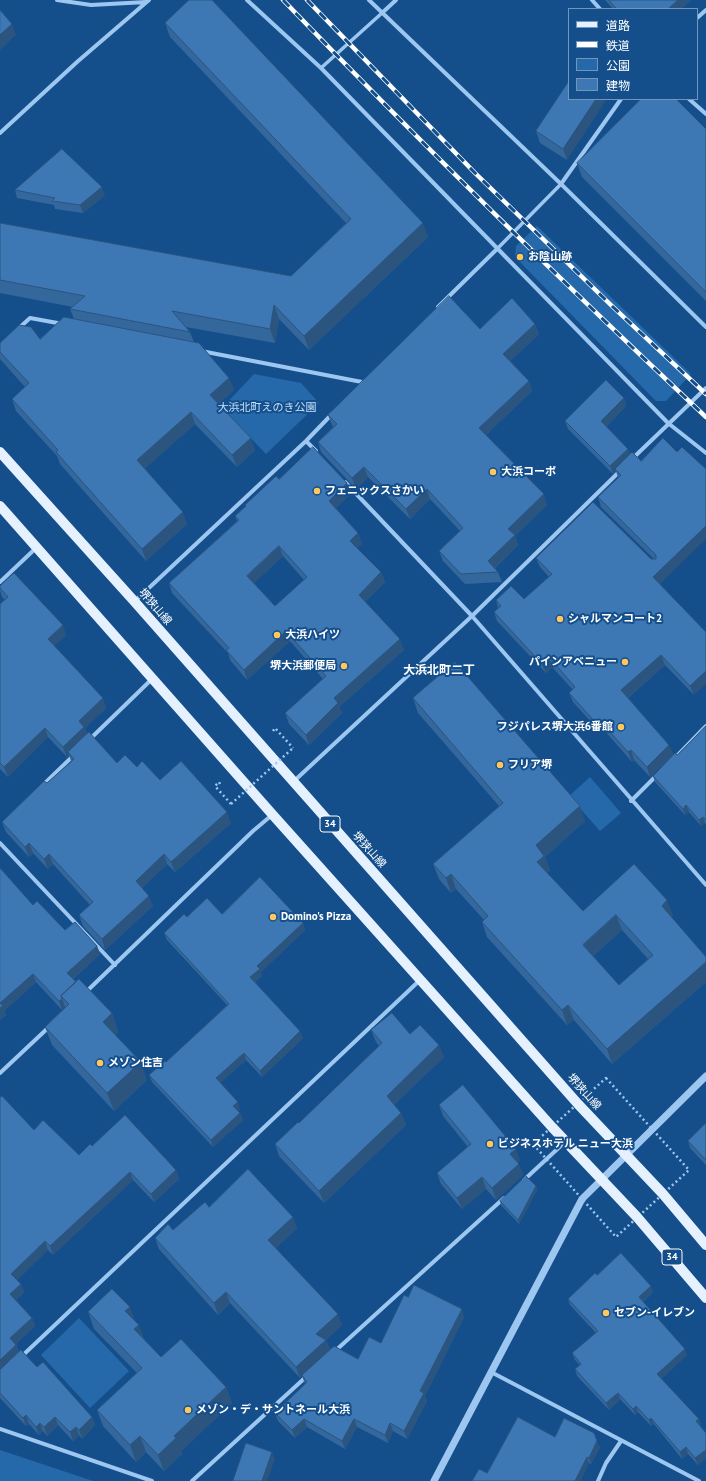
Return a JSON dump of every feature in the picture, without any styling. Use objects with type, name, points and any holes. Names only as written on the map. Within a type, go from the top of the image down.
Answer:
[{"type":"main road","name":"堺狭山線","points":[[0,452],[134,601],[292,782],[578,1104],[626,1155],[706,1245]]},
{"type":"main road","name":"34","points":[[0,506],[152,680],[272,814],[566,1141],[637,1217],[706,1298]]},
{"type":"street","points":[[57,0],[91,5],[148,1]]},
{"type":"street","points":[[246,0],[321,68],[668,424],[706,453]]},
{"type":"street","points":[[369,0],[561,184],[706,327]]},
{"type":"street","points":[[321,68],[396,0]]},
{"type":"street","points":[[592,0],[599,8]]},
{"type":"street","points":[[0,133],[77,62],[148,1]]},
{"type":"street","points":[[698,17],[706,10]]},
{"type":"street","points":[[435,310],[561,184],[620,100]]},
{"type":"street","points":[[690,100],[706,114]]},
{"type":"street","points":[[15,331],[30,318],[69,325]]},
{"type":"street","points":[[192,349],[362,382]]},
{"type":"street","points":[[357,387],[368,376]]},
{"type":"street","points":[[629,462],[706,388]]},
{"type":"street","points":[[134,601],[306,441],[337,408]]},
{"type":"street","points":[[306,441],[322,458]]},
{"type":"street","points":[[292,782],[472,616],[623,467]]},
{"type":"street","points":[[344,480],[472,616],[631,801],[706,885]]},
{"type":"street","points":[[0,582],[36,547]]},
{"type":"street","points":[[84,745],[152,680]]},
{"type":"street","points":[[674,758],[706,726]]},
{"type":"street","points":[[39,789],[78,750]]},
{"type":"street","points":[[631,801],[658,774]]},
{"type":"street","points":[[81,997],[272,814]]},
{"type":"street","points":[[0,843],[116,965]]},
{"type":"street","points":[[17,1360],[421,980]]},
{"type":"street","points":[[0,1073],[52,1024]]},
{"type":"street","points":[[434,1481],[582,1199],[706,1076]]},
{"type":"street","points":[[523,1181],[566,1141]]},
{"type":"street","points":[[328,1358],[511,1192]]},
{"type":"street","points":[[491,1372],[699,1481]]},
{"type":"street","points":[[192,1481],[310,1374]]},
{"type":"street","points":[[0,1429],[152,1481]]},
{"type":"street","points":[[598,1481],[606,1463],[621,1441]]},
{"type":"path","points":[[224,788],[219,782],[215,786],[231,804],[293,748],[275,728],[272,731],[287,748]]},
{"type":"path","points":[[234,800],[239,805]]},
{"type":"green space","points":[[537,226],[691,374],[666,401],[656,401],[515,257],[516,246]]},
{"type":"green space","name":"大浜北町えのき公園","points":[[254,374],[301,383],[319,403],[266,454],[222,408]]},
{"type":"green space","points":[[590,777],[621,813],[600,831],[569,796]]},
{"type":"green space","points":[[79,1318],[129,1371],[90,1408],[41,1355]]},
{"type":"green space","points":[[0,1450],[93,1481],[0,1481]]},
{"type":"building","points":[[189,0],[212,0],[423,223],[304,336],[274,305],[270,329],[172,311],[190,332],[70,309],[85,296],[0,280],[0,223],[291,276],[351,219],[165,23]]},
{"type":"building","points":[[609,0],[678,0],[669,8],[616,8]]},
{"type":"building","points":[[0,10],[12,24],[0,35]]},
{"type":"building","points":[[568,83],[568,100],[595,100],[563,149],[536,131]]},
{"type":"building","points":[[640,100],[677,100],[706,129],[706,292],[577,163]]},
{"type":"building","points":[[62,149],[102,187],[80,205],[52,201],[55,198],[15,190]]},
{"type":"building","points":[[449,296],[480,329],[512,298],[535,324],[503,354],[529,381],[479,428],[544,494],[508,529],[515,535],[488,561],[498,572],[461,574],[439,551],[463,528],[427,489],[406,509],[364,467],[352,478],[318,442],[337,424],[328,415]]},
{"type":"building","points":[[64,317],[199,343],[229,378],[210,395],[251,438],[232,455],[191,412],[137,460],[183,512],[142,549],[56,452],[58,450],[12,399],[29,383],[0,352],[0,343],[19,325],[31,327],[40,339]]},
{"type":"building","points":[[606,380],[624,398],[601,421],[628,449],[610,466],[565,421]]},
{"type":"building","points":[[663,438],[677,452],[682,447],[706,469],[706,526],[653,577],[706,632],[706,671],[690,686],[661,655],[621,690],[669,745],[647,767],[631,750],[628,752],[600,721],[597,724],[569,693],[575,687],[549,657],[542,664],[494,612],[501,606],[496,600],[511,586],[524,599],[552,574],[536,558],[593,502],[651,559],[656,559],[656,555],[598,497],[621,475],[615,469],[632,452],[641,461]]},
{"type":"building","points":[[313,447],[347,483],[329,501],[358,533],[350,541],[381,572],[359,595],[400,639],[334,698],[338,703],[306,735],[285,713],[326,676],[286,631],[244,670],[226,650],[229,648],[169,583],[239,520],[235,516],[246,506],[245,505],[276,476],[279,479]],"holes":[[[279,546],[307,577],[275,606],[247,576]]]},
{"type":"building","points":[[14,573],[63,625],[48,639],[103,698],[79,721],[84,727],[63,747],[45,728],[4,767],[0,763],[0,604],[8,597],[0,586]]},
{"type":"building","points":[[455,662],[580,806],[536,845],[544,856],[537,862],[583,911],[634,864],[667,900],[662,906],[706,957],[706,962],[607,1049],[568,1005],[562,1010],[482,922],[488,916],[451,874],[446,878],[433,864],[503,803],[413,698]],"holes":[[[616,915],[653,955],[619,985],[583,945]]]},
{"type":"building","points":[[706,726],[706,820],[703,817],[699,820],[686,805],[683,809],[653,776],[675,753],[677,755]]},
{"type":"building","points":[[89,732],[117,763],[125,755],[137,767],[142,761],[160,780],[181,761],[227,812],[171,862],[164,854],[136,881],[149,896],[102,939],[79,915],[93,902],[49,854],[44,859],[29,843],[25,847],[2,822],[44,781],[47,783],[74,759],[68,752]]},
{"type":"building","points":[[0,868],[33,905],[37,901],[65,930],[75,922],[97,946],[67,973],[76,982],[61,996],[62,999],[59,1001],[33,974],[0,1003]]},
{"type":"building","points":[[260,877],[303,923],[257,966],[260,969],[250,977],[300,1031],[260,1071],[244,1053],[216,1078],[238,1102],[233,1106],[240,1113],[211,1140],[149,1075],[165,1061],[166,1062],[229,1004],[164,933],[184,914],[187,917],[207,898],[222,914]]},
{"type":"building","name":"メゾン住吉","points":[[79,979],[112,1013],[103,1022],[141,1062],[107,1093],[45,1027],[69,1004],[61,996]]},
{"type":"building","points":[[392,1013],[410,1034],[420,1025],[439,1045],[387,1096],[401,1113],[319,1191],[275,1144],[298,1122],[299,1123],[382,1043],[371,1030]]},
{"type":"building","points":[[463,1085],[516,1149],[510,1154],[519,1164],[492,1188],[482,1177],[457,1198],[437,1173],[471,1144],[439,1105]]},
{"type":"building","points":[[2,1096],[34,1130],[43,1120],[79,1155],[90,1144],[92,1146],[125,1115],[176,1170],[151,1194],[130,1172],[50,1246],[45,1241],[11,1274],[21,1284],[10,1294],[32,1318],[10,1338],[16,1345],[0,1360],[0,1098]]},
{"type":"building","points":[[706,1123],[706,1160],[688,1141]]},
{"type":"building","points":[[248,1169],[293,1217],[268,1240],[338,1314],[316,1334],[326,1340],[296,1367],[226,1292],[214,1303],[155,1238],[168,1224],[173,1230],[205,1202],[209,1207]]},
{"type":"building","points":[[526,1176],[536,1186],[518,1220],[500,1201]]},
{"type":"building","points":[[621,1253],[651,1286],[639,1297],[685,1349],[657,1374],[699,1419],[696,1421],[706,1433],[706,1450],[695,1458],[686,1447],[680,1452],[651,1418],[649,1420],[636,1406],[633,1409],[618,1393],[606,1403],[575,1369],[581,1364],[572,1353],[598,1331],[568,1299],[595,1273],[597,1275]]},
{"type":"building","points":[[414,1285],[462,1309],[420,1391],[424,1393],[404,1431],[390,1423],[385,1435],[354,1419],[342,1441],[304,1419],[292,1430],[275,1413],[307,1382],[302,1375],[334,1346],[358,1359],[369,1337],[381,1343],[404,1295],[408,1297]]},
{"type":"building","points":[[112,1289],[130,1307],[125,1311],[139,1325],[134,1329],[161,1357],[181,1339],[226,1387],[174,1436],[176,1438],[158,1455],[140,1436],[130,1445],[97,1410],[142,1368],[88,1312]]},
{"type":"building","points":[[21,1350],[37,1367],[43,1362],[92,1417],[79,1430],[76,1427],[70,1432],[55,1417],[44,1427],[40,1423],[36,1427],[26,1415],[23,1418],[0,1393],[0,1370]]},
{"type":"building","points":[[518,1417],[555,1437],[564,1418],[594,1433],[597,1441],[575,1481],[472,1481],[479,1469],[487,1473]]},
{"type":"building","points":[[246,1443],[272,1452],[262,1481],[233,1481]]},
{"type":"railway","points":[[283,0],[492,212],[706,417]]},
{"type":"railway","points":[[307,0],[475,173],[613,307],[706,394]]},
{"type":"place","name":"お陰山跡","points":[[520,257]]},
{"type":"place","name":"大浜コーポ","points":[[493,472]]},
{"type":"place","name":"フェニックスさかい","points":[[317,491]]},
{"type":"place","name":"シャルマンコート2","points":[[560,619]]},
{"type":"place","name":"大浜ハイツ","points":[[277,635]]},
{"type":"place","name":"パインアベニュー","points":[[625,662]]},
{"type":"place","name":"堺大浜郵便局","points":[[344,666]]},
{"type":"place","name":"フジパレス堺大浜6番館","points":[[621,727]]},
{"type":"place","name":"フリア堺","points":[[500,765]]},
{"type":"place","name":"Domino's Pizza","points":[[273,917]]},
{"type":"place","name":"メゾン住吉","points":[[100,1063]]},
{"type":"place","name":"ビジネスホテル ニュー大浜","points":[[490,1144]]},
{"type":"place","name":"セブン-イレブン","points":[[606,1313]]},
{"type":"place","name":"メゾン・デ・サントネール大浜","points":[[188,1410]]},
{"type":"district","name":"大浜北町二丁","points":[[439,671]]}]
